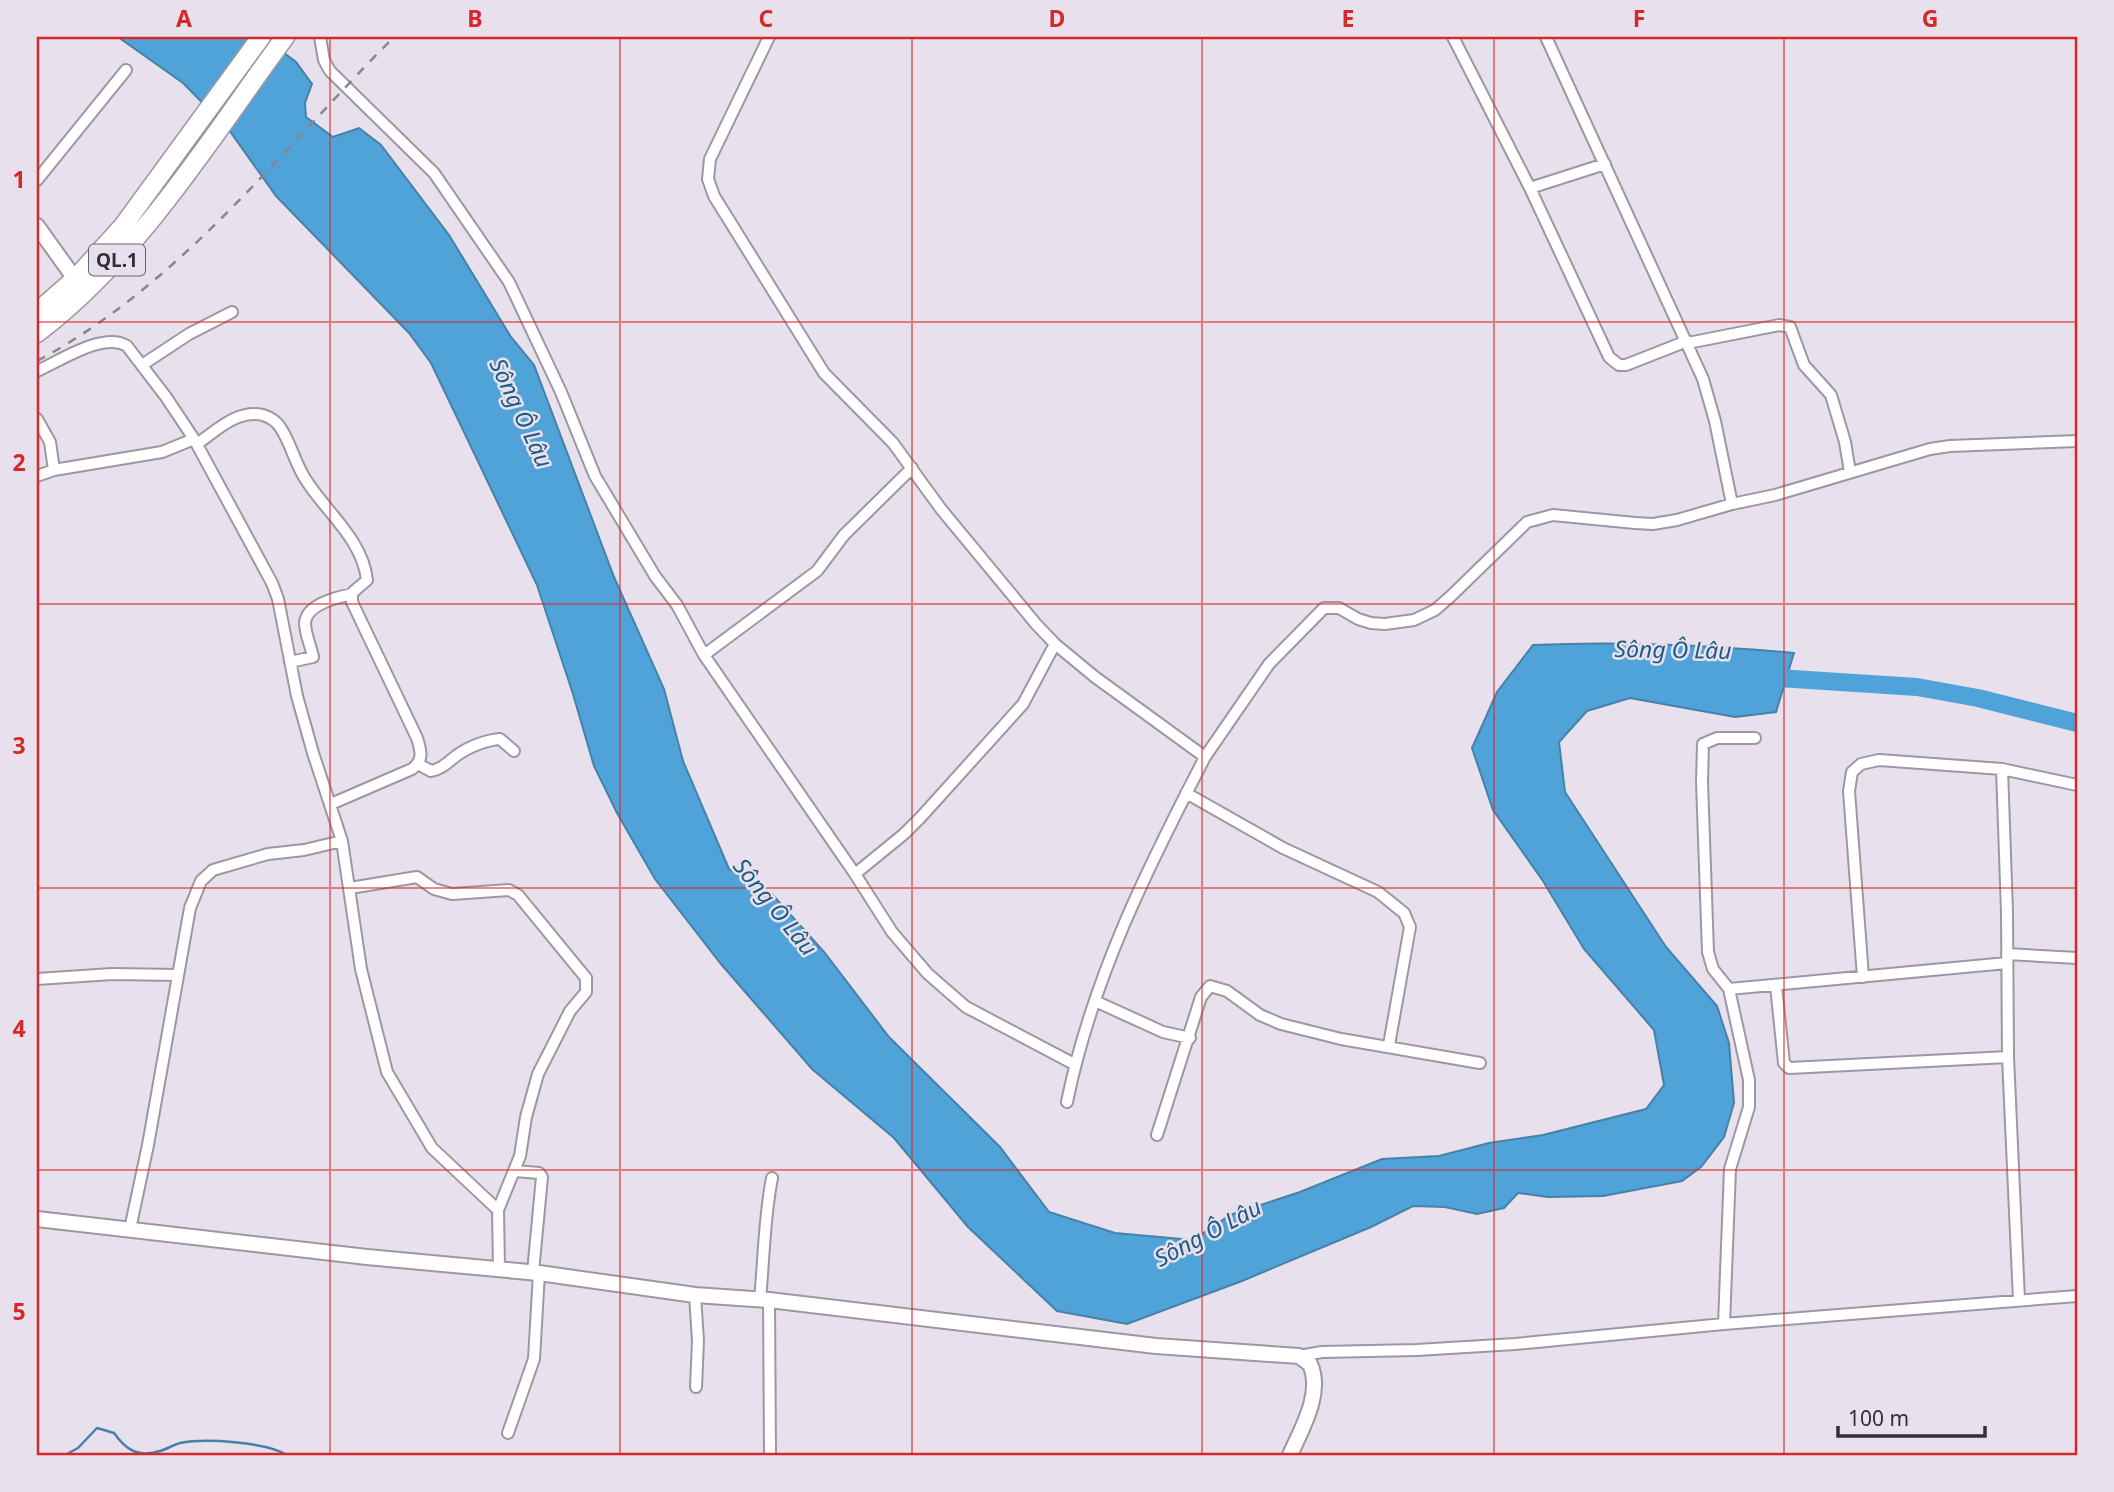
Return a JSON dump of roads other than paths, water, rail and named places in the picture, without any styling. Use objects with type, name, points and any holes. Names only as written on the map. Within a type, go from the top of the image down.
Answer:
[{"type":"highway","name":"QL.1","points":[[37,312],[75,279],[124,226],[261,37]]},
{"type":"highway","name":"QL.1","points":[[37,333],[68,310],[106,273],[140,234],[285,37]]},
{"type":"main road","points":[[37,226],[75,279]]},
{"type":"main road","points":[[37,1219],[367,1257],[536,1272],[695,1295],[764,1300],[1156,1346],[1299,1356],[1310,1363],[1315,1385],[1308,1412],[1290,1455]]},
{"type":"street","points":[[320,37],[324,60],[330,71],[366,103],[434,173],[509,282],[561,392],[595,476],[655,576],[677,605],[704,655],[904,947],[948,993],[984,1017],[1074,1064]]},
{"type":"street","points":[[769,37],[710,159],[708,170],[710,187],[786,314],[824,373],[846,398],[884,432],[969,544],[1055,643],[1095,677],[1205,757]]},
{"type":"street","points":[[1453,37],[1530,188],[1609,357],[1614,362],[1626,365],[1688,342],[1779,325],[1790,327],[1804,365],[1831,395],[1845,442],[1850,472]]},
{"type":"street","points":[[1546,37],[1688,342],[1710,401],[1732,504]]},
{"type":"street","points":[[37,180],[126,70]]},
{"type":"street","points":[[1530,188],[1605,164]]},
{"type":"street","points":[[142,365],[189,334],[232,312]]},
{"type":"street","points":[[37,371],[108,340],[127,346],[195,442],[245,529],[278,599],[296,696],[342,841],[361,969],[387,1072],[432,1148],[498,1210]]},
{"type":"street","points":[[37,476],[54,470],[162,452],[195,442],[242,414],[261,415],[274,421],[287,440],[306,480],[343,527],[359,554],[367,580],[352,594],[330,600],[310,613],[305,624],[313,657],[290,662]]},
{"type":"street","points":[[37,419],[50,442],[54,470]]},
{"type":"street","points":[[1067,1102],[1074,1064],[1095,1001],[1155,852],[1205,757],[1269,664],[1324,608],[1339,608],[1371,623],[1398,622],[1426,615],[1451,596],[1519,529],[1537,518],[1553,515],[1653,524],[1775,495],[1940,447],[2077,441]]},
{"type":"street","points":[[704,655],[817,571],[844,535],[912,468]]},
{"type":"street","points":[[331,804],[412,769],[421,758],[417,738],[352,602],[352,594]]},
{"type":"street","points":[[855,874],[904,834],[1023,704],[1055,643]]},
{"type":"street","points":[[1724,1324],[1730,1169],[1749,1107],[1749,1080],[1730,989],[1713,969],[1708,952],[1703,744],[1717,738],[1755,738]]},
{"type":"street","points":[[418,764],[431,771],[441,769],[467,750],[493,739],[500,739],[514,751]]},
{"type":"street","points":[[1863,977],[1849,791],[1852,772],[1861,764],[1879,760],[2002,769],[2077,785]]},
{"type":"street","points":[[2002,769],[2008,1057],[2019,1300]]},
{"type":"street","points":[[1186,793],[1283,848],[1378,892],[1404,913],[1410,927],[1389,1045]]},
{"type":"street","points":[[130,1229],[151,1133],[190,908],[197,888],[213,870],[268,854],[304,850],[342,841]]},
{"type":"street","points":[[350,888],[417,877],[434,889],[452,894],[509,890],[517,895],[584,974],[586,992],[570,1011],[538,1074],[531,1095],[515,1171],[498,1210],[499,1269]]},
{"type":"street","points":[[1730,989],[1863,977],[2007,958],[2077,958]]},
{"type":"street","points":[[37,979],[112,974],[178,975]]},
{"type":"street","points":[[1157,1135],[1202,997],[1210,986],[1227,991],[1261,1015],[1281,1024],[1341,1039],[1389,1045],[1480,1063]]},
{"type":"street","points":[[1776,986],[1784,1063],[1789,1068],[2008,1057]]},
{"type":"street","points":[[1095,1001],[1163,1032],[1190,1038]]},
{"type":"street","points":[[508,1433],[534,1359],[542,1177],[539,1173],[515,1171]]},
{"type":"street","points":[[770,1455],[764,1300],[766,1207],[772,1178]]},
{"type":"street","points":[[695,1295],[698,1342],[696,1387]]},
{"type":"street","points":[[1299,1356],[1322,1352],[1515,1344],[1724,1324],[2077,1296]]},
{"type":"water","points":[[118,37],[263,37],[296,62],[312,84],[305,103],[306,117],[333,137],[359,128],[381,145],[449,235],[511,337],[534,365],[614,577],[664,689],[683,761],[729,869],[772,894],[824,952],[889,1037],[1000,1147],[1049,1212],[1115,1233],[1193,1240],[1230,1215],[1300,1192],[1382,1159],[1439,1156],[1489,1143],[1543,1135],[1646,1109],[1664,1085],[1654,1030],[1584,949],[1543,881],[1493,810],[1472,748],[1497,692],[1533,645],[1599,643],[1794,653],[1776,712],[1735,717],[1630,698],[1587,711],[1559,742],[1565,792],[1666,947],[1717,1006],[1729,1043],[1734,1103],[1724,1137],[1701,1167],[1682,1181],[1603,1196],[1548,1197],[1518,1193],[1504,1208],[1477,1214],[1445,1207],[1413,1206],[1371,1227],[1242,1281],[1127,1324],[1057,1311],[968,1227],[894,1138],[812,1069],[721,964],[655,879],[594,766],[537,585],[431,363],[409,333],[276,196],[229,130],[183,83]]},
{"type":"waterway","name":"Sông Ô Lâu","points":[[1763,677],[1917,687],[1978,698],[2077,723]]},
{"type":"waterway","points":[[65,1455],[78,1448],[97,1428],[114,1433],[128,1448],[145,1454],[180,1443],[204,1441],[251,1444],[287,1455]]},
{"type":"railway","points":[[37,361],[89,330],[138,294],[183,254],[269,169],[394,37]]}]
